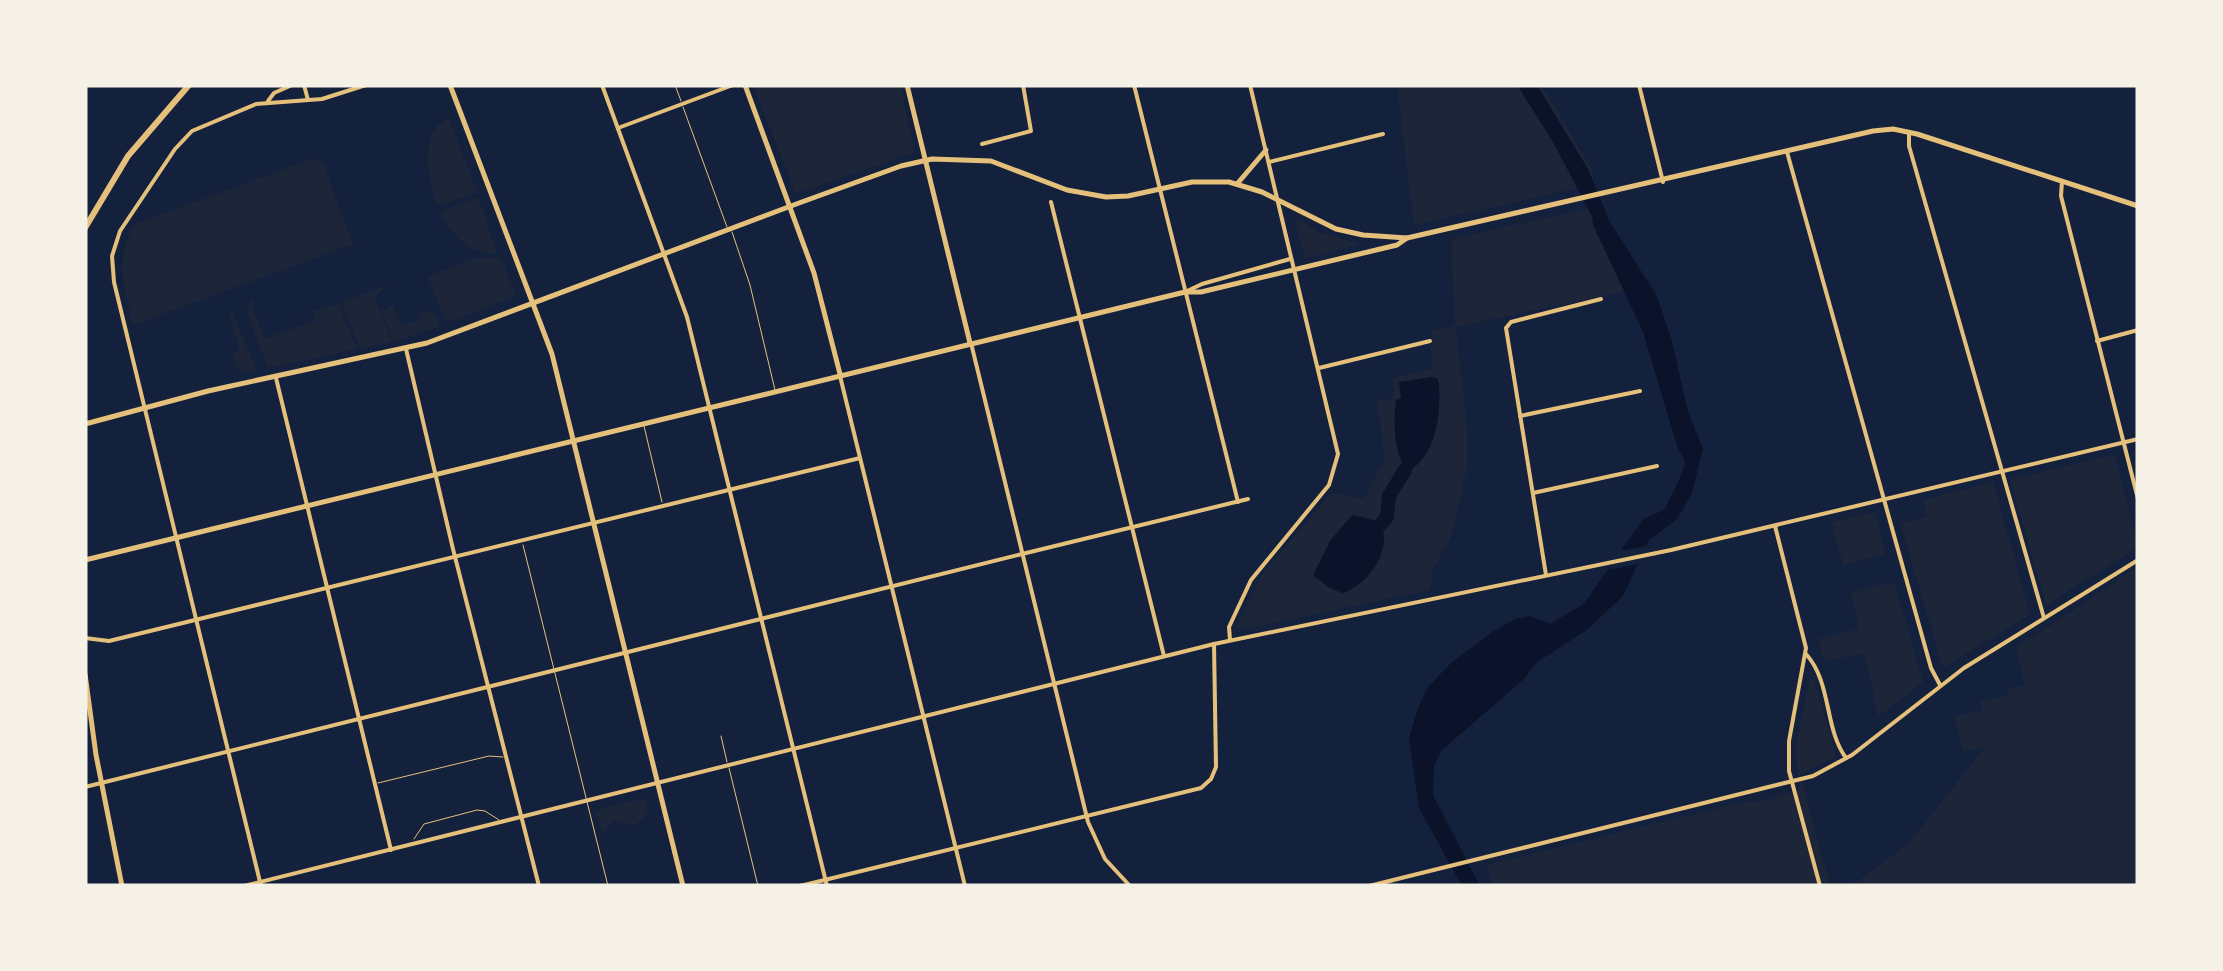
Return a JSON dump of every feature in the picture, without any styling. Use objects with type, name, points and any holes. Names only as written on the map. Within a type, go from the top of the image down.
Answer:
[{"type":"highway","points":[[85,228],[128,156],[189,85]]},
{"type":"main road","points":[[450,85],[552,354],[684,886]]},
{"type":"main road","points":[[745,85],[819,288],[840,374]]},
{"type":"main road","points":[[907,85],[970,343]]},
{"type":"main road","points":[[85,424],[144,406],[406,349],[790,206],[926,160],[991,161],[1062,189],[1099,196],[1124,196],[1197,181],[1237,184],[1342,230],[1407,238],[1879,130],[1909,132],[2138,206]]},
{"type":"main road","points":[[1237,184],[1266,150]]},
{"type":"main road","points":[[85,560],[840,374],[1398,245],[1407,238]]},
{"type":"main road","points":[[85,674],[122,886]]},
{"type":"street","points":[[268,102],[274,93],[292,85]]},
{"type":"street","points":[[304,85],[308,100]]},
{"type":"street","points":[[260,884],[114,282],[114,246],[184,137],[213,120],[268,102],[334,96],[366,85]]},
{"type":"street","points":[[602,85],[687,317],[826,883]]},
{"type":"street","points":[[618,128],[733,85]]},
{"type":"street","points":[[982,144],[1032,129],[1023,85]]},
{"type":"street","points":[[1134,85],[1238,502]]},
{"type":"street","points":[[1230,640],[1228,629],[1255,573],[1327,488],[1334,475],[1338,447],[1250,85]]},
{"type":"street","points":[[1639,85],[1663,182]]},
{"type":"street","points":[[1909,132],[1908,144],[2044,618]]},
{"type":"street","points":[[1269,162],[1382,134]]},
{"type":"street","points":[[1787,152],[1932,672],[1940,686]]},
{"type":"street","points":[[2062,181],[2061,196],[2138,499]]},
{"type":"street","points":[[1051,202],[1164,656]]},
{"type":"street","points":[[1054,214],[1063,212]]},
{"type":"street","points":[[1185,292],[1292,258]]},
{"type":"street","points":[[1546,575],[1507,325],[1602,299]]},
{"type":"street","points":[[2097,341],[2138,330]]},
{"type":"street","points":[[1319,368],[1430,341]]},
{"type":"street","points":[[970,343],[1086,816],[1102,854],[1130,886]]},
{"type":"street","points":[[406,349],[539,886]]},
{"type":"street","points":[[840,374],[965,886]]},
{"type":"street","points":[[276,376],[391,850]]},
{"type":"street","points":[[1520,416],[1640,391]]},
{"type":"street","points":[[244,886],[1230,640],[1613,562],[2138,439]]},
{"type":"street","points":[[85,638],[106,642],[860,458]]},
{"type":"street","points":[[1532,493],[1657,466]]},
{"type":"street","points":[[86,787],[1248,500]]},
{"type":"street","points":[[1775,526],[1804,630],[1806,654],[1788,747],[1792,784],[1820,886]]},
{"type":"street","points":[[1370,886],[1792,784],[1819,774],[1940,686],[2138,560]]},
{"type":"street","points":[[800,886],[826,883],[956,847],[1193,791],[1211,778],[1216,764],[1214,644]]},
{"type":"street","points":[[1806,654],[1818,670],[1838,744],[1846,758]]},
{"type":"street","points":[[1406,877],[1408,885]]},
{"type":"lane","points":[[675,85],[750,285],[775,390]]},
{"type":"lane","points":[[643,423],[663,506]]},
{"type":"lane","points":[[522,541],[608,886]]},
{"type":"lane","points":[[720,736],[758,886]]},
{"type":"lane","points":[[375,784],[486,756],[507,758]]},
{"type":"lane","points":[[411,844],[423,824],[446,818],[481,810],[502,822]]},
{"type":"shaded area","points":[[753,85],[900,85],[915,152],[796,194]]},
{"type":"shaded area","points":[[1397,85],[1542,85],[1591,168],[1595,184],[1414,225]]},
{"type":"shaded area","points":[[1517,85],[1537,85],[1588,169],[1610,222],[1657,296],[1688,412],[1703,449],[1692,493],[1678,518],[1648,541],[1623,596],[1588,629],[1536,663],[1525,678],[1441,751],[1434,766],[1433,795],[1480,886],[1462,886],[1419,808],[1409,738],[1428,687],[1451,663],[1515,619],[1530,616],[1550,624],[1584,604],[1643,519],[1664,510],[1685,461],[1643,332],[1592,216]]},
{"type":"shaded area","points":[[449,119],[477,192],[438,206],[429,171],[429,145],[439,125]]},
{"type":"shaded area","points":[[315,158],[323,163],[353,244],[133,325],[123,261],[135,224]]},
{"type":"shaded area","points":[[476,198],[497,254],[478,251],[463,242],[441,212]]},
{"type":"shaded area","points":[[1588,209],[1630,290],[1456,327],[1467,467],[1451,538],[1433,569],[1430,590],[1240,630],[1237,627],[1263,573],[1331,493],[1364,499],[1385,459],[1377,400],[1391,400],[1393,378],[1431,369],[1432,330],[1455,326],[1451,239]]},
{"type":"shaded area","points":[[1298,220],[1321,233],[1361,244],[1305,258],[1295,222]]},
{"type":"shaded area","points":[[478,257],[502,259],[516,296],[446,323],[428,276]]},
{"type":"shaded area","points":[[387,285],[375,298],[392,342],[360,349],[342,302]]},
{"type":"shaded area","points":[[250,301],[256,301],[252,307],[265,339],[316,320],[314,312],[293,317],[338,304],[357,349],[268,368],[247,313]]},
{"type":"shaded area","points":[[393,305],[401,326],[421,319],[420,314],[431,310],[440,326],[394,342],[382,311]]},
{"type":"shaded area","points":[[232,312],[256,368],[254,372],[240,373],[232,356],[240,349],[229,316]]},
{"type":"shaded area","points":[[1431,377],[1439,383],[1435,433],[1425,456],[1407,472],[1396,437],[1399,382]]},
{"type":"shaded area","points":[[2115,455],[2138,547],[2046,605],[2010,479]]},
{"type":"shaded area","points":[[1993,482],[2030,614],[1943,668],[1900,523],[1927,517],[1923,500]]},
{"type":"shaded area","points":[[1874,512],[1886,554],[1843,565],[1832,522]]},
{"type":"shaded area","points":[[1352,515],[1371,519],[1382,527],[1383,547],[1368,576],[1342,593],[1313,575],[1330,541]]},
{"type":"shaded area","points":[[2138,567],[2138,886],[1851,886],[1909,843],[1985,747],[1963,751],[1954,717],[1983,710],[1980,702],[2008,695],[2007,690],[2025,685],[2016,648]]},
{"type":"shaded area","points":[[1894,582],[1923,682],[1878,717],[1865,653],[1824,661],[1818,639],[1859,629],[1851,593]]},
{"type":"shaded area","points":[[1814,678],[1836,756],[1800,774],[1830,886],[1494,886],[1487,865],[1736,804],[1769,800],[1800,789],[1795,750],[1810,680]]},
{"type":"shaded area","points":[[645,798],[648,814],[638,822],[630,825],[616,820],[602,832],[595,811]]},
{"type":"pier","points":[[1652,545],[1643,563],[1609,570],[1618,551]]},
{"type":"waterway","points":[[1380,525],[1387,517],[1389,496],[1405,470]]}]
